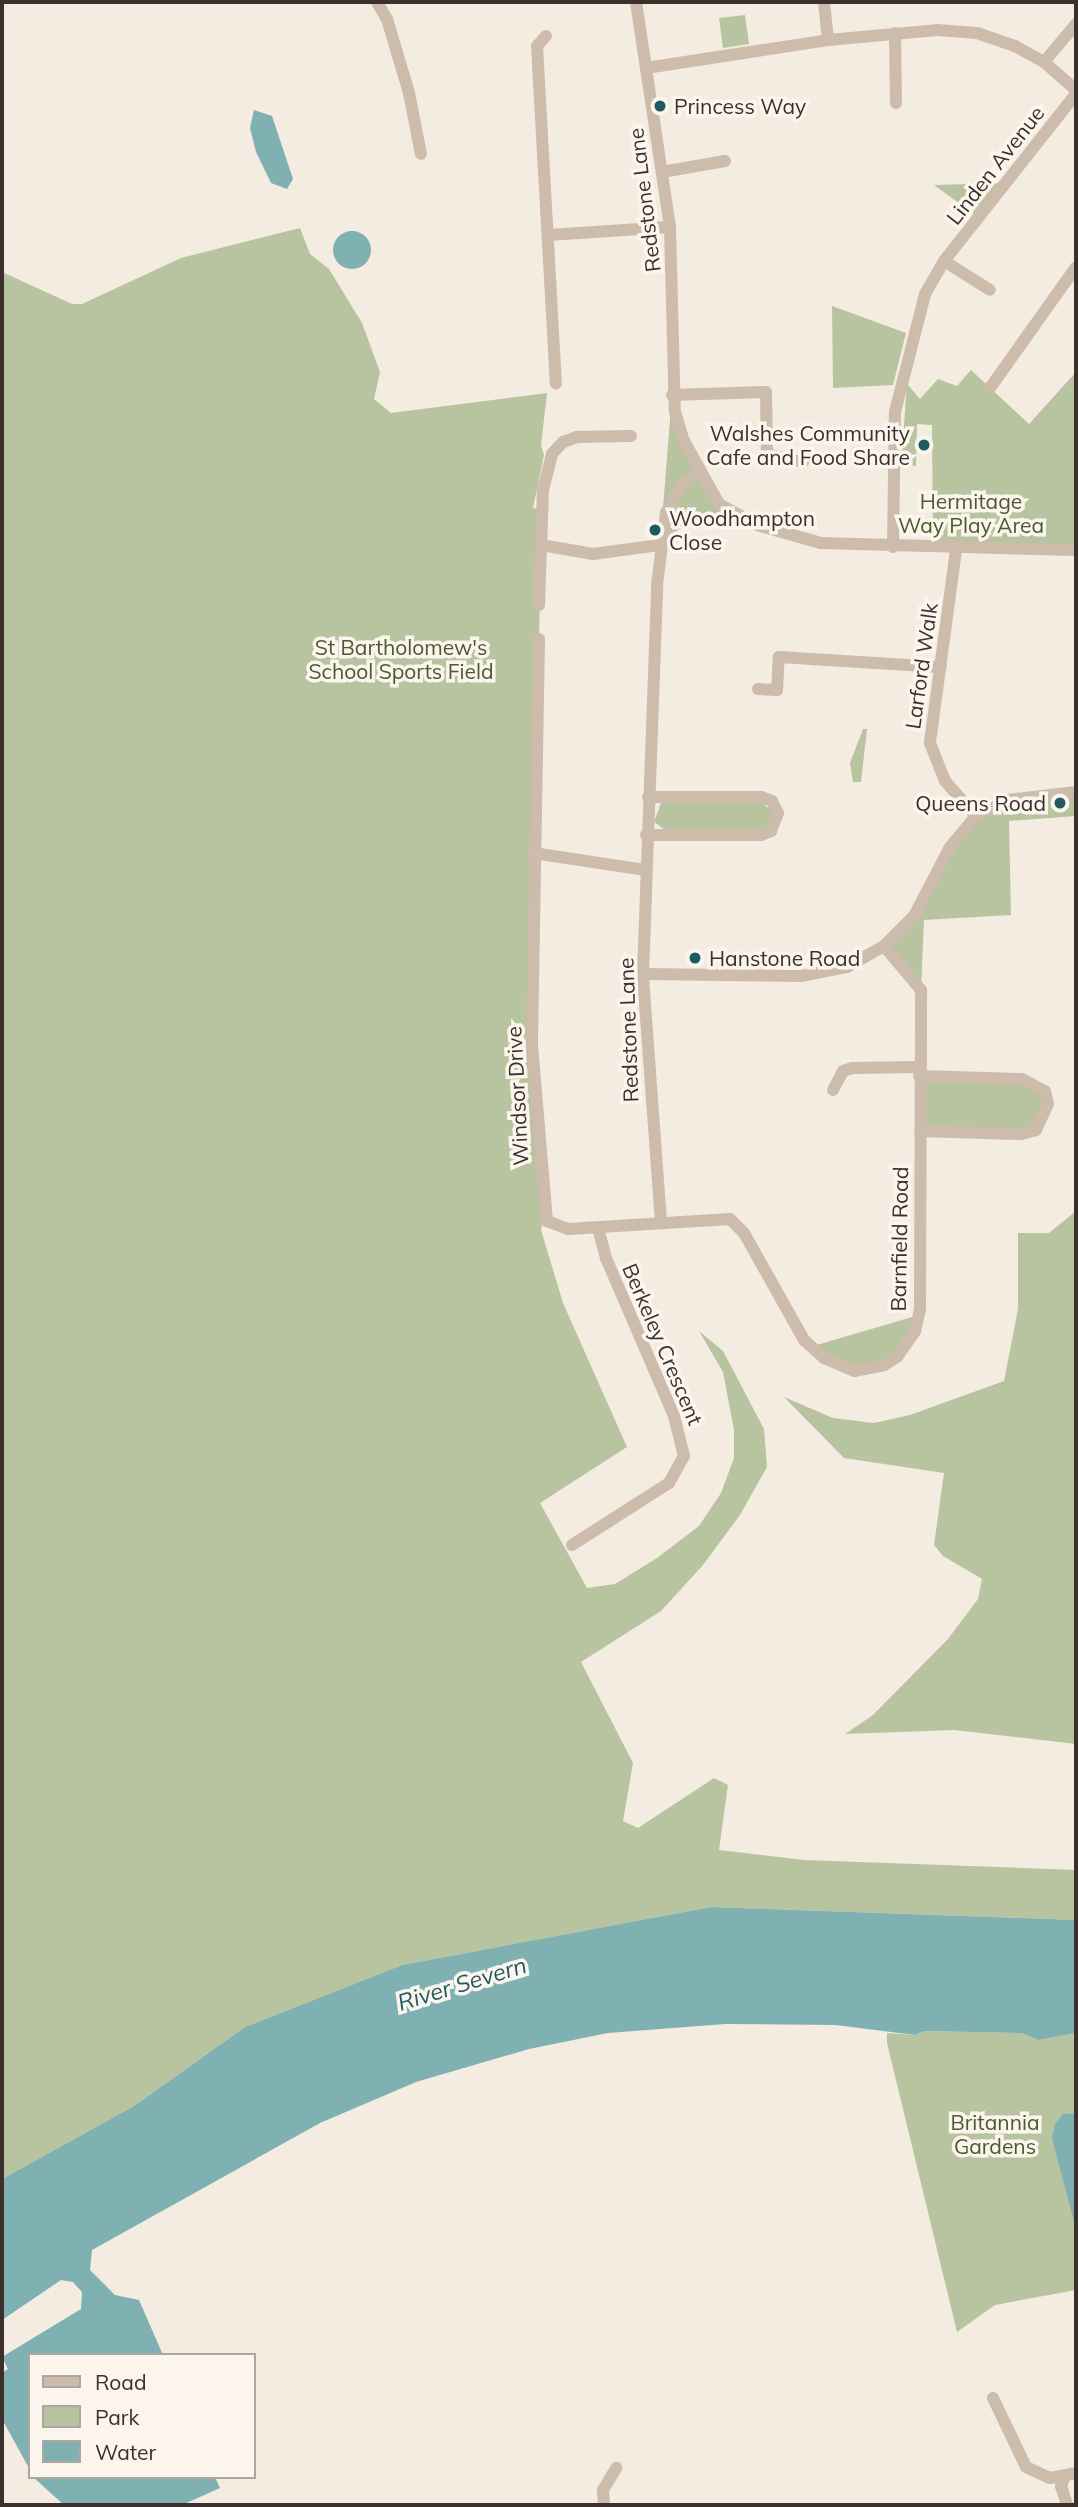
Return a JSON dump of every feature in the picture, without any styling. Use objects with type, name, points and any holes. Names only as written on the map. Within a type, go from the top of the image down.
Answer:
[{"type":"street","points":[[377,2],[387,19],[409,93],[421,154]]},
{"type":"street","name":"Redstone Lane","points":[[636,2],[670,227],[672,395],[684,441],[699,471],[727,512],[757,525],[821,543],[956,550],[1076,550]]},
{"type":"street","points":[[824,2],[828,40]]},
{"type":"street","points":[[1044,62],[1076,24]]},
{"type":"street","points":[[646,68],[828,40],[895,33],[977,33],[1015,46],[1044,62],[1076,92]]},
{"type":"street","points":[[895,33],[896,103]]},
{"type":"street","points":[[546,36],[537,47],[556,383]]},
{"type":"street","name":"Linden Avenue","points":[[893,547],[899,391],[925,294],[944,261],[1076,92]]},
{"type":"street","points":[[662,173],[725,161]]},
{"type":"street","points":[[549,235],[670,227]]},
{"type":"street","points":[[944,261],[990,290]]},
{"type":"street","points":[[989,388],[1076,267]]},
{"type":"street","points":[[672,395],[766,392],[767,454],[803,461]]},
{"type":"street","points":[[539,605],[543,489],[552,454],[563,442],[577,437],[631,436]]},
{"type":"street","name":"Redstone Lane","points":[[661,1222],[643,974],[646,835],[660,545],[670,505],[699,471]]},
{"type":"street","points":[[541,545],[593,554],[660,545]]},
{"type":"street","name":"Larford Walk","points":[[956,550],[931,752],[945,781],[976,816]]},
{"type":"street","name":"Windsor Drive","points":[[539,639],[533,853],[532,1046],[544,1210],[555,1226],[598,1228],[661,1222]]},
{"type":"street","points":[[758,689],[777,690],[779,657],[941,667]]},
{"type":"street","points":[[643,974],[802,976],[847,967],[884,946],[914,916],[950,847],[976,816],[1007,800],[1076,792]]},
{"type":"street","points":[[646,835],[761,835],[771,831],[778,813],[772,801],[761,797],[648,797]]},
{"type":"street","points":[[533,853],[645,870]]},
{"type":"street","name":"Barnfield Road","points":[[661,1222],[735,1222],[810,1347],[838,1367],[854,1371],[884,1365],[907,1345],[919,1315],[921,990],[884,946]]},
{"type":"street","points":[[833,1090],[843,1071],[852,1068],[1021,1079],[1045,1091],[1048,1104],[1036,1130],[1021,1134],[920,1132]]},
{"type":"street","name":"Berkeley Crescent","points":[[572,1545],[669,1483],[684,1456],[674,1416],[606,1258],[598,1228]]},
{"type":"street","points":[[993,2398],[1026,2468],[1049,2478],[1070,2475]]},
{"type":"street","points":[[604,2505],[603,2490],[616,2468]]},
{"type":"street","points":[[1068,2505],[1061,2486],[1070,2475]]},
{"type":"green space","points":[[745,15],[749,44],[723,48],[719,18]]},
{"type":"green space","points":[[1005,183],[978,217],[934,185]]},
{"type":"green space","name":"St Bartholomew's School Sports Field","points":[[300,228],[310,254],[329,269],[362,323],[380,372],[374,399],[391,413],[547,393],[541,446],[544,455],[533,508],[542,509],[531,973],[544,1210],[541,1230],[563,1303],[627,1447],[540,1503],[587,1588],[615,1584],[657,1558],[699,1526],[721,1493],[734,1458],[734,1430],[723,1372],[699,1331],[723,1351],[764,1429],[767,1467],[740,1515],[703,1565],[661,1611],[581,1662],[633,1763],[623,1821],[638,1828],[714,1778],[728,1785],[719,1850],[804,1860],[1076,1870],[1076,1920],[711,1907],[402,1965],[245,2027],[134,2106],[2,2179],[2,272],[72,304],[82,304],[181,258]]},
{"type":"green space","points":[[832,306],[906,333],[893,385],[833,388]]},
{"type":"green space","name":"Hermitage Way Play Area","points":[[971,370],[1029,424],[1076,372],[1076,550],[933,549],[932,425],[917,424],[916,466],[901,465],[907,384],[920,399],[938,379],[957,386]]},
{"type":"green space","points":[[672,395],[684,441],[733,515],[726,520],[692,519],[660,545]]},
{"type":"green space","points":[[863,729],[867,729],[861,782],[853,782],[850,763]]},
{"type":"green space","points":[[1076,792],[1076,816],[1009,821],[1011,915],[924,920],[921,990],[884,946],[901,931],[950,847],[983,811]]},
{"type":"green space","points":[[761,802],[772,811],[772,821],[763,829],[665,830],[654,822],[661,803]]},
{"type":"green space","points":[[919,1077],[1022,1079],[1045,1091],[1036,1130],[920,1131]]},
{"type":"green space","points":[[1076,1211],[1076,1744],[954,1730],[845,1734],[873,1715],[948,1639],[978,1599],[982,1579],[943,1556],[934,1545],[944,1473],[844,1458],[784,1397],[833,1418],[874,1423],[910,1415],[1004,1381],[1018,1309],[1018,1233],[1049,1233]]},
{"type":"green space","points":[[919,1315],[897,1357],[854,1371],[810,1347]]},
{"type":"green space","name":"Britannia Gardens","points":[[924,2031],[1023,2033],[1038,2040],[1076,2033],[1076,2290],[995,2305],[957,2332],[887,2043],[887,2033],[915,2035]]},
{"type":"water","points":[[254,110],[272,116],[293,179],[287,189],[271,183],[256,152],[250,128]]},
{"type":"water","points":[[352,231],[365,237],[371,250],[365,263],[352,269],[339,263],[333,250],[339,237]]},
{"type":"water","name":"River Severn","points":[[711,1907],[1076,1920],[1076,2033],[1038,2040],[1022,2033],[924,2031],[915,2035],[835,2025],[725,2024],[608,2033],[529,2049],[416,2082],[320,2123],[92,2250],[90,2270],[115,2295],[139,2300],[162,2353],[28,2353],[28,2466],[2,2419],[2,2373],[8,2369],[2,2357],[81,2309],[82,2292],[73,2282],[61,2280],[2,2320],[2,2179],[134,2106],[245,2027],[402,1965]]},
{"type":"water","points":[[1076,2113],[1076,2229],[1052,2138],[1055,2124],[1063,2114]]},
{"type":"water","points":[[35,2479],[216,2479],[220,2488],[182,2505],[64,2505]]},
{"type":"place","name":"Princess Way","points":[[660,106]]},
{"type":"place","name":"Walshes Community Cafe and Food Share","points":[[924,445]]},
{"type":"place","name":"Woodhampton Close","points":[[655,530]]},
{"type":"place","name":"Queens Road","points":[[1060,803]]},
{"type":"place","name":"Hanstone Road","points":[[695,958]]}]
